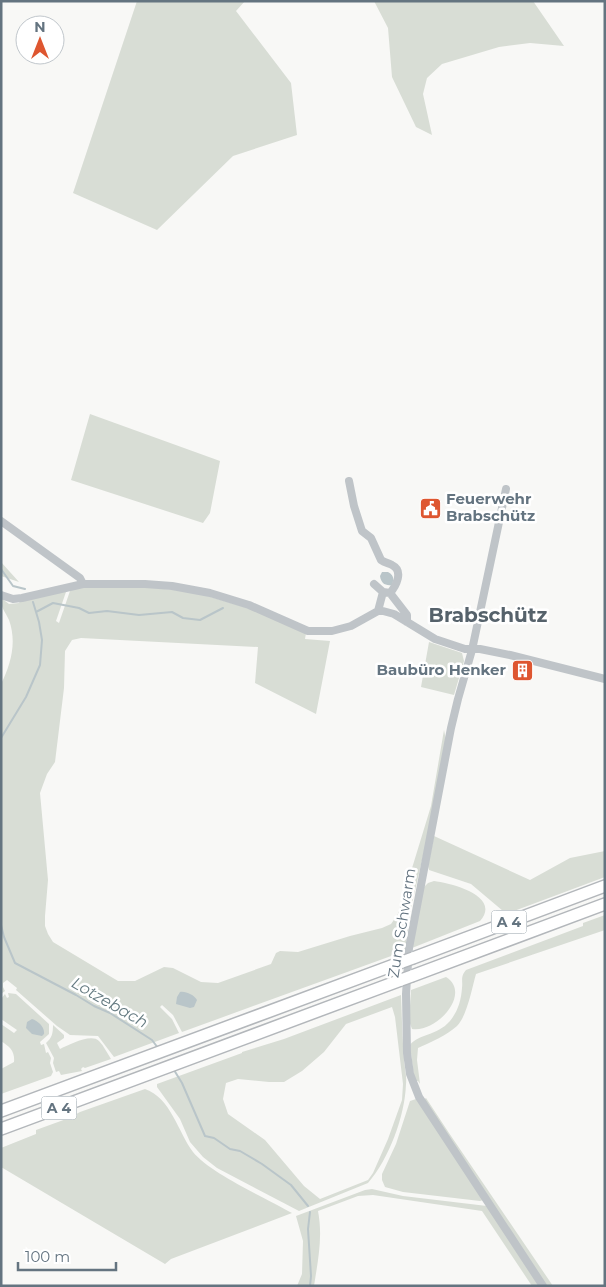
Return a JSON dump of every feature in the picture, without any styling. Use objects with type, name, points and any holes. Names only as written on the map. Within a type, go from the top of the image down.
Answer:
[{"type":"highway","name":"A 4","points":[[1,1112],[605,886]]},
{"type":"highway","name":"A 4","points":[[1,1129],[605,904]]},
{"type":"street","points":[[349,481],[362,531],[371,538],[381,560],[392,564],[396,568],[398,575],[396,586],[387,593],[378,611]]},
{"type":"street","name":"Zum Schwarm","points":[[506,489],[472,650],[451,728],[409,948],[406,1002],[408,1066],[416,1090],[433,1121],[543,1286]]},
{"type":"street","points":[[1,521],[80,578],[83,584]]},
{"type":"street","points":[[1,595],[13,599],[22,598],[83,584],[145,584],[194,589],[249,605],[308,631],[332,631],[351,626],[378,611],[383,611],[394,614],[435,639],[465,649],[480,649],[510,655],[605,679]]},
{"type":"street","points":[[374,584],[387,593],[407,616],[407,622]]},
{"type":"shaded area","points":[[137,1],[245,1],[236,11],[291,83],[297,135],[233,156],[157,230],[73,193]]},
{"type":"shaded area","points":[[374,1],[533,1],[564,46],[530,43],[499,47],[442,64],[427,78],[423,94],[432,135],[416,127],[392,77],[388,28]]},
{"type":"shaded area","points":[[90,414],[220,461],[210,513],[203,523],[71,480]]},
{"type":"shaded area","points":[[1,562],[19,582],[1,576]]},
{"type":"shaded area","points":[[382,572],[391,574],[393,579],[392,585],[382,582],[380,576]]},
{"type":"shaded area","points":[[135,586],[194,592],[251,609],[306,633],[305,639],[330,641],[316,714],[255,683],[258,647],[81,638],[72,640],[65,651],[64,688],[55,762],[47,774],[40,793],[48,880],[45,926],[53,942],[118,981],[135,981],[164,967],[173,968],[201,982],[218,983],[271,964],[276,953],[280,951],[298,952],[391,924],[398,914],[431,806],[444,730],[446,740],[427,839],[410,912],[405,951],[182,1032],[173,1015],[162,1005],[160,1007],[172,1019],[179,1033],[114,1057],[98,1036],[70,1035],[57,1026],[7,980],[3,983],[5,991],[1,994],[1,684],[8,669],[12,653],[13,636],[9,620],[2,607],[1,598],[9,604],[19,603],[20,601],[67,589],[56,621],[59,623],[71,588]]},
{"type":"shaded area","points":[[429,642],[462,653],[464,661],[454,695],[421,687]]},
{"type":"shaded area","points":[[434,836],[530,880],[570,858],[605,851],[605,877],[514,911],[503,911],[471,884],[429,870],[428,866]]},
{"type":"shaded area","points":[[434,881],[472,892],[484,904],[485,912],[480,921],[412,948],[423,888],[428,883]]},
{"type":"shaded area","points":[[605,915],[605,930],[476,974],[461,1021],[453,1030],[418,1048],[417,1060],[420,1084],[416,1081],[410,1045],[413,1041],[439,1030],[450,1021],[459,1006],[462,993],[462,977],[466,970],[583,926],[583,923]]},
{"type":"shaded area","points":[[446,977],[453,984],[455,992],[453,1002],[448,1010],[441,1019],[432,1025],[422,1029],[412,1029],[409,1021],[411,990]]},
{"type":"shaded area","points":[[180,992],[187,993],[196,998],[194,1007],[190,1008],[176,1004]]},
{"type":"shaded area","points":[[8,993],[16,994],[49,1024],[49,1034],[40,1042],[41,1045],[44,1044],[46,1053],[48,1052],[51,1058],[50,1063],[53,1072],[51,1076],[1,1094],[1,1069],[14,1062],[14,1055],[7,1045],[1,1041],[1,1024],[14,1033],[17,1030],[1,1019],[1,999],[5,994],[7,998],[9,997]]},
{"type":"shaded area","points":[[401,995],[406,1084],[403,1110],[389,1150],[368,1183],[299,1211],[217,1168],[203,1157],[190,1142],[180,1119],[157,1087],[157,1084],[242,1052],[284,1039]],"holes":[[[392,1007],[395,1017],[403,1084],[402,1100],[388,1139],[368,1180],[320,1199],[304,1186],[265,1140],[228,1114],[223,1099],[226,1083],[238,1079],[284,1082],[302,1071],[324,1052],[346,1024]]]},
{"type":"shaded area","points":[[32,1019],[42,1027],[44,1034],[42,1036],[32,1034],[26,1028],[27,1022]]},
{"type":"shaded area","points":[[53,1025],[64,1035],[64,1038],[57,1043],[60,1049],[80,1040],[91,1038],[101,1043],[111,1059],[85,1068],[83,1067],[82,1071],[61,1075],[59,1071],[56,1072],[53,1063],[54,1058],[46,1043],[52,1035]]},
{"type":"shaded area","points":[[145,1089],[154,1093],[168,1108],[193,1152],[201,1160],[225,1177],[292,1213],[171,1259],[165,1264],[1,1167],[1,1148],[36,1134],[36,1130]]},
{"type":"shaded area","points":[[426,1098],[553,1286],[546,1286],[423,1100]]},
{"type":"shaded area","points":[[416,1099],[483,1200],[403,1192],[385,1187],[382,1174],[396,1144],[410,1101]]},
{"type":"shaded area","points":[[372,1189],[403,1196],[487,1206],[539,1286],[532,1286],[482,1211],[373,1195],[358,1196],[318,1211],[320,1239],[314,1286],[297,1286],[302,1274],[303,1241],[296,1216]]},
{"type":"waterway","name":"Lotzebach","points":[[1,569],[13,586],[25,589]]},
{"type":"waterway","name":"Lotzebach","points":[[1,738],[26,697],[40,665],[42,640],[33,602]]},
{"type":"waterway","points":[[36,612],[53,603],[79,608],[89,613],[107,611],[139,615],[172,612],[183,618],[200,620],[223,608]]},
{"type":"waterway","name":"Lotzebach","points":[[1,925],[15,963],[110,1013],[152,1040],[158,1048]]},
{"type":"waterway","name":"Lotzebach","points":[[174,1070],[182,1083],[205,1136],[214,1138],[230,1149],[240,1151],[262,1164],[291,1185],[308,1206]]},
{"type":"waterway","name":"Lotzebach","points":[[310,1212],[308,1229],[310,1286]]},
{"type":"place","name":"Feuerwehr Brabschütz","points":[[430,508]]},
{"type":"place","name":"Baubüro Henker","points":[[522,670]]},
{"type":"district","name":"Brabschütz","points":[[488,615]]}]
